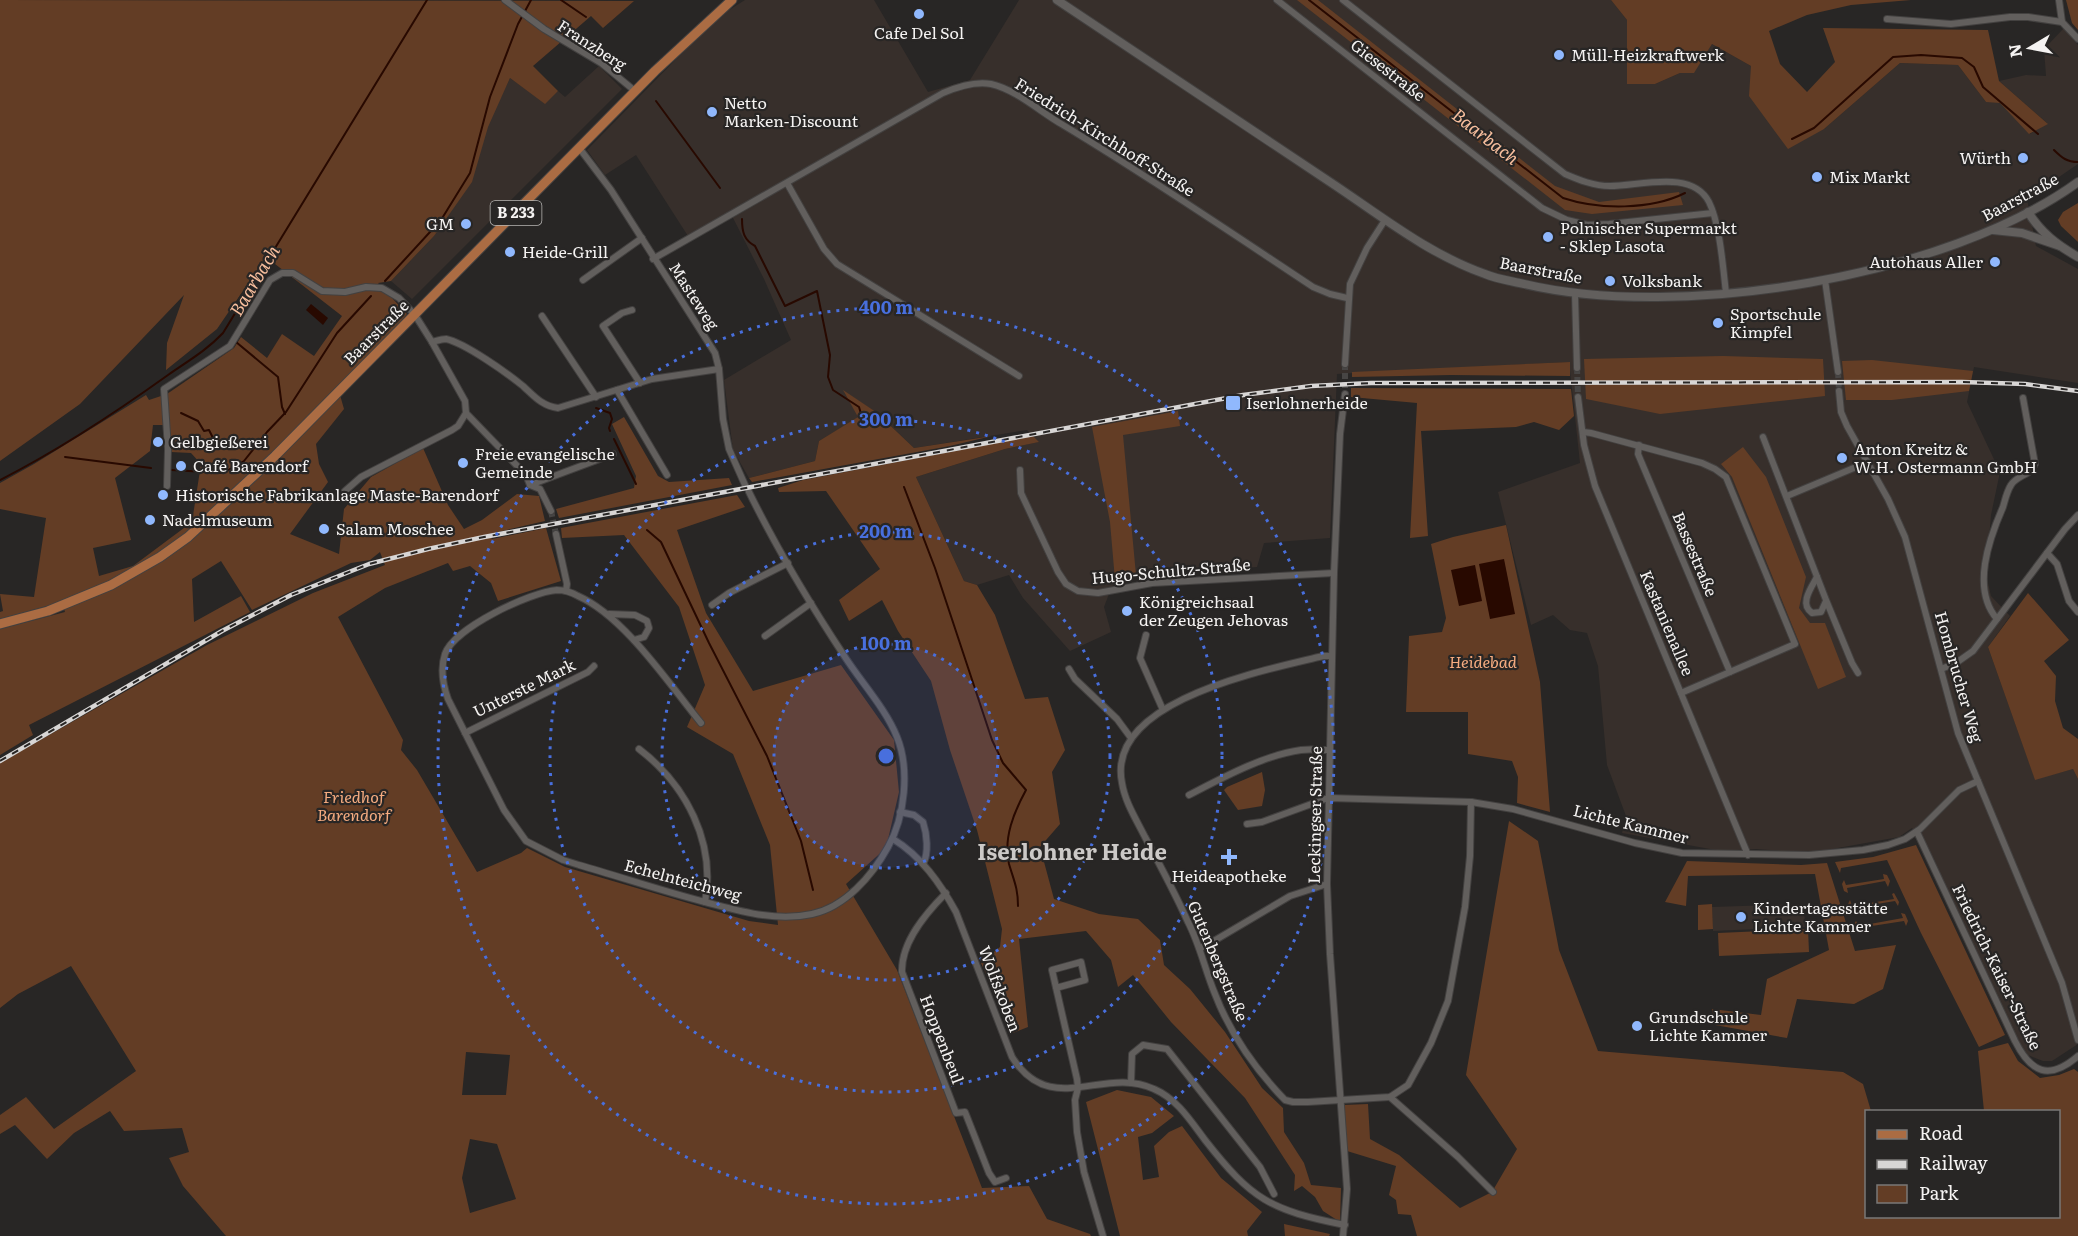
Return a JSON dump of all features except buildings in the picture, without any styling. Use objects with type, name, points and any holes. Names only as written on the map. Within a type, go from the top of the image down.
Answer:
[{"type":"main road","name":"Baarstraße","points":[[0,624],[48,612],[111,585],[160,557],[188,537],[275,456],[635,91],[732,0]]},
{"type":"main road","name":"Baarstraße","points":[[1058,0],[1385,220],[1431,248],[1486,275],[1575,294],[1646,298],[1726,294],[1825,280],[1892,263],[1992,230],[2028,212],[2078,182]]},
{"type":"main road","points":[[2028,212],[2037,227],[2078,257]]},
{"type":"main road","points":[[1992,230],[2022,233],[2060,246]]},
{"type":"street","name":"Franzberg","points":[[505,0],[544,29],[601,63],[635,91]]},
{"type":"street","name":"Giesestraße","points":[[1277,0],[1542,208],[1567,220],[1587,225],[1713,213]]},
{"type":"street","name":"Giesestraße","points":[[1344,0],[1565,174],[1579,180],[1608,186],[1685,182],[1702,192],[1713,213],[1726,294]]},
{"type":"street","points":[[2059,0],[2062,22],[2078,39]]},
{"type":"street","points":[[1887,19],[1951,24],[2028,17],[2062,22]]},
{"type":"street","name":"Friedrich-Kirchhoff-Straße","points":[[653,259],[943,93],[964,85],[991,84],[1015,95],[1096,144],[1313,286],[1330,294],[1347,298]]},
{"type":"street","name":"Masteweg","points":[[580,149],[611,190],[715,353],[719,369]]},
{"type":"street","points":[[787,183],[824,249],[837,264],[1019,376]]},
{"type":"street","points":[[1345,364],[1347,298],[1354,273],[1385,220]]},
{"type":"street","points":[[582,280],[642,238]]},
{"type":"street","points":[[167,486],[168,449],[164,389],[230,346],[264,287],[274,276],[293,273],[322,291],[345,292],[366,287],[382,288],[399,298],[415,315],[465,401],[466,413],[458,426],[370,472],[345,490]]},
{"type":"street","points":[[1825,280],[1838,372]]},
{"type":"street","points":[[1575,294],[1577,369]]},
{"type":"street","points":[[632,310],[622,313],[603,326],[640,382]]},
{"type":"street","points":[[542,316],[596,397]]},
{"type":"street","points":[[432,342],[444,339],[492,363],[524,387],[532,396],[549,407],[558,408],[640,382],[719,369],[723,419],[729,449],[745,485]]},
{"type":"street","points":[[617,390],[667,475]]},
{"type":"street","name":"Hombrucher Weg","points":[[1839,391],[1841,412],[1888,499],[1905,537],[1953,717],[2062,983],[2078,1040]]},
{"type":"street","name":"Leckingser Straße","points":[[1343,1236],[1347,1189],[1327,884],[1334,573],[1340,434],[1345,394]]},
{"type":"street","name":"Kastanienallee","points":[[1578,397],[1586,454],[1595,486],[1748,855]]},
{"type":"street","points":[[1997,619],[1990,611],[1985,585],[1984,569],[1988,549],[2012,483],[2033,470],[2035,464],[2023,398]]},
{"type":"street","points":[[466,413],[526,475],[530,485],[540,489],[551,511]]},
{"type":"street","points":[[1583,432],[1702,463],[1726,477],[1795,644],[1681,693]]},
{"type":"street","points":[[1763,437],[1826,600],[1858,673]]},
{"type":"street","name":"Bassestraße","points":[[1639,445],[1638,454],[1730,672]]},
{"type":"street","points":[[530,485],[613,454]]},
{"type":"street","points":[[1787,496],[1868,462]]},
{"type":"street","name":"Hugo-Schultz-Straße","points":[[1020,470],[1021,493],[1025,503],[1058,572],[1066,584],[1077,591],[1098,593],[1152,583],[1334,573]]},
{"type":"street","name":"Echelnteichweg","points":[[566,591],[549,591],[504,608],[461,632],[445,654],[442,670],[448,699],[504,810],[526,841],[569,862],[705,902],[775,917],[813,914],[830,908],[847,898],[872,870],[893,839],[903,791],[903,768],[897,736],[811,603],[749,492]]},
{"type":"street","points":[[1941,669],[1956,663],[1973,651],[2078,515]]},
{"type":"street","points":[[556,534],[567,584],[566,591],[588,600],[609,614],[701,723]]},
{"type":"street","points":[[2047,553],[2057,564],[2069,601],[2078,612]]},
{"type":"street","points":[[712,605],[729,593],[788,563]]},
{"type":"street","points":[[1817,577],[1805,603],[1812,613],[1821,612],[1826,600]]},
{"type":"street","points":[[765,636],[811,603]]},
{"type":"street","points":[[609,614],[635,615],[647,621],[649,628],[644,637],[633,640]]},
{"type":"street","points":[[1146,635],[1140,658],[1163,710]]},
{"type":"street","name":"Gutenbergstraße","points":[[1331,656],[1323,656],[1245,676],[1208,689],[1163,710],[1139,728],[1131,738],[1122,761],[1122,785],[1126,798],[1200,948],[1214,992],[1227,1022],[1243,1048],[1279,1094],[1285,1100],[1293,1102],[1390,1097]]},
{"type":"street","name":"Unterste Mark","points":[[465,733],[588,672],[594,666]]},
{"type":"street","points":[[1069,669],[1075,679],[1117,719],[1131,738]]},
{"type":"street","points":[[639,749],[669,776],[695,820],[707,863],[708,889],[705,902]]},
{"type":"street","points":[[1189,795],[1255,764],[1278,756],[1305,749],[1329,750]]},
{"type":"street","name":"Lichte Kammer","points":[[1328,798],[1471,802],[1513,809],[1635,843],[1682,853],[1809,855],[1863,850],[1888,845],[1917,832],[1959,790],[1978,781]]},
{"type":"street","points":[[1247,824],[1262,822],[1328,798]]},
{"type":"street","points":[[1471,802],[1470,856],[1465,907],[1448,1000],[1431,1043],[1408,1085],[1390,1097],[1458,1157],[1493,1192]]},
{"type":"street","points":[[900,812],[919,817],[923,822],[926,835],[926,858],[923,864]]},
{"type":"street","name":"Friedrich-Kaiser-Straße","points":[[1917,832],[2026,1061],[2036,1069],[2049,1070],[2069,1063],[2078,1056]]},
{"type":"street","name":"Wolfskoben","points":[[893,839],[923,864],[946,893],[956,912],[1012,1057],[1035,1082],[1050,1088],[1131,1083],[1152,1088],[1166,1095],[1179,1106],[1228,1169],[1261,1198],[1290,1212],[1345,1225]]},
{"type":"street","points":[[1200,948],[1290,896],[1327,884]]},
{"type":"street","name":"Hoppenbeul","points":[[946,893],[931,909],[907,947],[903,955],[902,972],[956,1113],[965,1112],[989,1173],[995,1182],[1006,1178]]},
{"type":"street","points":[[1056,988],[1085,980],[1081,962],[1052,970],[1078,1088],[1075,1100],[1077,1132],[1090,1195],[1102,1236]]},
{"type":"street","points":[[1131,1083],[1132,1054],[1143,1045],[1167,1049],[1260,1167],[1274,1194]]},
{"type":"shaded area","points":[[745,0],[874,0],[928,92],[970,80],[1019,0],[1611,0],[1627,20],[1627,83],[1655,84],[1680,73],[1693,73],[1712,44],[1751,66],[1824,129],[1900,63],[1958,65],[1986,102],[2000,102],[2030,134],[2047,123],[1999,81],[2026,75],[2046,76],[2044,49],[2064,28],[2078,45],[2078,164],[2027,199],[2036,246],[2078,269],[2078,383],[1974,367],[1967,402],[2000,472],[1991,515],[1986,574],[1991,596],[2010,616],[1988,647],[2035,779],[2073,769],[2078,779],[2078,1044],[2052,1061],[2043,1061],[2025,1054],[2011,1039],[1967,946],[1934,859],[1912,828],[1899,837],[1810,853],[1756,849],[1721,851],[1622,833],[1626,816],[1607,765],[1598,666],[1587,633],[1570,630],[1553,615],[1531,625],[1498,492],[1580,463],[1569,362],[1337,374],[1330,538],[1264,543],[1257,567],[1136,575],[1112,586],[1104,607],[1111,632],[1070,651],[1023,598],[1009,575],[977,585],[964,581],[916,477],[1005,449],[1038,442],[1027,430],[914,448],[876,412],[844,392],[859,417],[819,441],[815,461],[749,478],[733,450],[724,380],[791,340],[764,279],[730,212],[688,236],[636,155],[605,175],[587,150],[689,46],[729,10]]},
{"type":"shaded area","points":[[599,66],[622,89],[412,299],[391,281],[434,236],[510,78],[545,103],[558,91],[565,97]]},
{"type":"shaded area","points":[[311,304],[328,318],[323,325],[306,310]]},
{"type":"shaded area","points":[[1504,559],[1515,614],[1490,619],[1479,564]]},
{"type":"shaded area","points":[[1475,565],[1482,601],[1459,606],[1451,570]]},
{"type":"shaded area","points":[[1804,904],[1805,927],[1713,931],[1712,907]]},
{"type":"green space","name":"Friedhof Barendorf","points":[[0,0],[634,1],[603,28],[591,16],[533,66],[558,91],[545,104],[510,78],[488,127],[472,182],[434,236],[391,281],[378,283],[407,314],[340,395],[344,409],[316,444],[319,464],[328,482],[290,534],[339,554],[344,509],[371,477],[423,448],[448,505],[464,529],[482,520],[517,494],[539,496],[545,521],[489,534],[492,539],[546,528],[561,581],[498,601],[491,583],[470,566],[453,571],[448,563],[385,588],[338,617],[403,740],[401,750],[417,770],[477,872],[521,853],[527,848],[565,867],[749,921],[778,925],[770,845],[733,754],[687,727],[705,685],[679,607],[624,535],[562,538],[561,528],[737,495],[745,507],[677,530],[706,613],[753,691],[841,665],[894,740],[899,792],[886,848],[846,884],[897,970],[982,1188],[1029,1186],[1047,1219],[1091,1236],[226,1236],[183,1186],[169,1158],[189,1152],[182,1128],[124,1131],[110,1111],[74,1133],[47,1159],[15,1125],[0,1134],[0,1115],[26,1097],[54,1129],[136,1071],[71,966],[18,994],[0,1008],[0,763],[207,645],[313,593],[385,565],[380,552],[370,560],[351,563],[252,610],[221,561],[192,579],[194,622],[241,596],[250,612],[29,725],[33,735],[0,755],[0,629],[65,612],[62,602],[0,619],[0,612],[3,611],[0,594],[34,597],[46,518],[0,509],[0,483],[146,395],[149,400],[167,394],[234,348],[241,337],[267,358],[282,334],[314,356],[342,316],[266,257],[217,329],[166,370],[167,343],[184,295],[80,404],[0,461]],"holes":[[[153,425],[168,425],[171,452],[191,453],[201,464],[192,522],[133,566],[99,576],[93,548],[131,540],[115,478],[150,451]],[[466,1052],[510,1055],[506,1095],[462,1095]],[[470,1139],[497,1144],[516,1199],[470,1213],[462,1178]]]},
{"type":"green space","points":[[1297,0],[1318,0],[1555,186],[1599,202],[1679,192],[1683,205],[1592,214],[1565,210]]},
{"type":"green space","points":[[1611,0],[1911,0],[1851,5],[1807,15],[1769,31],[1780,64],[1807,92],[1835,62],[1823,28],[1988,30],[1999,81],[2048,124],[2029,134],[2000,103],[1986,102],[1958,65],[1900,63],[1824,129],[1788,149],[1749,96],[1751,66],[1712,44],[1694,73],[1680,73],[1655,84],[1627,84],[1627,20]]},
{"type":"green space","points":[[2066,0],[2078,0],[2078,30],[2072,23]]},
{"type":"green space","points":[[2078,203],[2078,242],[2061,226],[2058,220],[2063,212]]},
{"type":"green space","points":[[1723,356],[1823,359],[1825,396],[1660,414],[1586,399],[1584,359]]},
{"type":"green space","points":[[1872,360],[1973,371],[1969,391],[1892,400],[1846,400],[1842,361]]},
{"type":"green space","points":[[1570,362],[1570,376],[1352,377],[1352,372]]},
{"type":"green space","points":[[1351,388],[1571,389],[1574,416],[1559,430],[1534,422],[1516,427],[1421,431],[1428,536],[1410,538],[1417,403],[1351,397]]},
{"type":"green space","points":[[843,390],[876,412],[914,448],[992,436],[950,446],[752,482],[749,478],[815,461],[819,441],[858,417]]},
{"type":"green space","points":[[1178,411],[1180,426],[1123,435],[1136,575],[1115,580],[1110,522],[1092,427]]},
{"type":"green space","points":[[624,417],[658,476],[669,482],[729,478],[732,485],[559,518],[556,509],[634,488],[636,476],[612,424]]},
{"type":"green space","points":[[1033,436],[1039,442],[1005,449],[916,477],[964,581],[977,585],[995,615],[1025,699],[1048,697],[1065,750],[1052,772],[1060,824],[1040,847],[1054,899],[1099,914],[1138,919],[1160,940],[1164,965],[1190,989],[1225,1032],[1262,1088],[1283,1108],[1284,1132],[1304,1163],[1311,1185],[1341,1188],[1340,1222],[1323,1211],[1315,1197],[1302,1186],[1294,1191],[1295,1175],[1245,1098],[1171,1022],[1133,975],[1118,987],[1111,960],[1086,931],[1019,939],[1028,1027],[1013,1033],[981,963],[1000,947],[1002,929],[977,830],[950,750],[931,681],[898,631],[882,600],[849,621],[839,600],[880,569],[826,491],[779,492],[778,488],[803,480]]},
{"type":"green space","points":[[1743,447],[1766,477],[1806,577],[1799,608],[1810,623],[1825,623],[1846,677],[1818,689],[1732,477],[1721,464]]},
{"type":"green space","name":"Heidebad","points":[[1506,525],[1540,682],[1550,812],[1517,803],[1518,777],[1512,761],[1468,754],[1468,712],[1406,712],[1409,636],[1442,632],[1446,618],[1431,544]]},
{"type":"green space","points":[[2028,593],[2069,640],[2044,661],[2056,676],[2055,701],[2063,728],[2078,739],[2078,779],[2073,769],[2035,780],[1988,647]]},
{"type":"green space","points":[[1262,772],[1265,790],[1262,806],[1238,810],[1224,790]]},
{"type":"green space","points":[[1509,821],[1538,841],[1559,950],[1598,1051],[1843,1072],[1863,1084],[1871,1110],[1865,1110],[1865,1218],[2060,1218],[2060,1110],[1984,1110],[1978,1051],[2008,1043],[2018,1061],[2040,1078],[2059,1075],[2074,1069],[2078,1072],[2078,1236],[1417,1236],[1411,1215],[1398,1214],[1396,1200],[1389,1195],[1396,1166],[1347,1151],[1344,1105],[1368,1104],[1370,1139],[1399,1155],[1460,1208],[1492,1192],[1517,1149],[1466,1075]]},
{"type":"green space","points":[[1916,845],[2005,1035],[1979,1047],[1887,860],[1841,868],[1840,873],[1835,862],[1873,857]]},
{"type":"green space","points":[[1687,861],[1801,865],[1827,863],[1855,951],[1896,945],[1883,989],[1854,1004],[1797,999],[1787,1038],[1715,1025],[1712,1009],[1761,1015],[1767,979],[1829,950],[1815,874],[1688,876],[1686,906],[1665,902]]},
{"type":"green space","points":[[1883,874],[1887,875],[1890,881],[1888,887],[1885,881],[1847,888],[1848,893],[1844,891],[1842,884],[1844,880],[1846,885],[1884,879]]},
{"type":"green space","points":[[1894,893],[1899,902],[1898,906],[1895,901],[1853,908],[1855,913],[1850,912],[1848,904],[1850,900],[1852,906],[1894,899],[1892,894]]},
{"type":"green space","points":[[1712,904],[1713,929],[1698,930],[1698,905]]},
{"type":"green space","points":[[1901,913],[1905,914],[1908,921],[1906,926],[1904,921],[1859,928],[1861,934],[1856,932],[1854,924],[1856,921],[1859,926],[1903,918]]},
{"type":"green space","points":[[1808,929],[1809,952],[1719,956],[1718,933]]},
{"type":"green space","points":[[1117,1090],[1151,1097],[1174,1116],[1152,1133],[1138,1137],[1143,1180],[1159,1177],[1154,1146],[1169,1132],[1182,1126],[1221,1178],[1262,1212],[1247,1231],[1248,1236],[1120,1236],[1086,1102]]},
{"type":"green space","points":[[1284,1224],[1330,1234],[1329,1236],[1285,1236]]},
{"type":"waterway","name":"Baarbach","points":[[0,480],[65,444],[107,417],[197,355],[223,333],[427,0]]},
{"type":"waterway","points":[[385,281],[441,220],[470,173],[490,97],[518,24],[531,0]]},
{"type":"waterway","points":[[561,0],[586,17]]},
{"type":"waterway","name":"Baarbach","points":[[1309,0],[1563,198],[1592,205],[1625,206],[1657,203],[1685,193]]},
{"type":"waterway","name":"Baarbach","points":[[1792,139],[1814,128],[1893,57],[1921,55],[1962,58],[1974,67],[1983,87],[2038,134]]},
{"type":"waterway","points":[[656,101],[720,188]]},
{"type":"waterway","name":"Baarbach","points":[[2054,150],[2065,159],[2078,162]]},
{"type":"waterway","points":[[742,219],[744,235],[755,246],[785,306],[817,291],[830,355],[828,377],[833,390],[859,407],[864,424]]},
{"type":"waterway","points":[[172,470],[223,473],[244,461],[286,412],[337,333],[371,296]]},
{"type":"waterway","points":[[236,342],[278,377],[285,414]]},
{"type":"waterway","points":[[596,408],[610,413],[612,419],[610,431]]},
{"type":"waterway","points":[[181,413],[198,421],[204,431],[209,430],[214,440]]},
{"type":"waterway","points":[[614,439],[636,484]]},
{"type":"waterway","points":[[65,457],[151,468]]},
{"type":"waterway","points":[[904,487],[935,568],[992,740],[1003,763],[1026,790],[1017,807],[1007,845],[1018,906]]},
{"type":"waterway","points":[[647,530],[661,542],[709,643],[767,756],[801,841],[813,890]]},
{"type":"tunnel","points":[[1345,364],[1345,394]]},
{"type":"tunnel","points":[[1577,368],[1578,397]]},
{"type":"tunnel","points":[[1838,372],[1839,391]]},
{"type":"tunnel","points":[[551,511],[556,534]]},
{"type":"railway","points":[[0,761],[222,631],[291,595],[369,564],[484,537],[1243,395],[1311,386],[1371,383],[1962,382],[2025,384],[2078,391]]},
{"type":"place","name":"Cafe Del Sol","points":[[919,14]]},
{"type":"place","name":"Müll-Heizkraftwerk","points":[[1559,55]]},
{"type":"place","name":"Netto Marken-Discount","points":[[712,112]]},
{"type":"place","name":"Würth","points":[[2023,158]]},
{"type":"place","name":"Mix Markt","points":[[1817,177]]},
{"type":"place","name":"GM","points":[[466,224]]},
{"type":"place","name":"Polnischer Supermarkt - Sklep Lasota","points":[[1548,237]]},
{"type":"place","name":"Heide-Grill","points":[[510,252]]},
{"type":"place","name":"Autohaus Aller","points":[[1995,262]]},
{"type":"place","name":"Volksbank","points":[[1610,281]]},
{"type":"place","name":"Sportschule Kimpfel","points":[[1718,323]]},
{"type":"place","name":"Iserlohnerheide","points":[[1233,403]]},
{"type":"place","name":"Gelbgießerei","points":[[158,442]]},
{"type":"place","name":"Anton Kreitz & W.H. Ostermann GmbH","points":[[1842,458]]},
{"type":"place","name":"Freie evangelische Gemeinde","points":[[463,463]]},
{"type":"place","name":"Café Barendorf","points":[[181,466]]},
{"type":"place","name":"Historische Fabrikanlage Maste-Barendorf","points":[[163,495]]},
{"type":"place","name":"Nadelmuseum","points":[[150,520]]},
{"type":"place","name":"Salam Moschee","points":[[324,529]]},
{"type":"place","name":"Königreichsaal der Zeugen Jehovas","points":[[1127,611]]},
{"type":"place","name":"Heideapotheke","points":[[1229,857]]},
{"type":"place","name":"Kindertagesstätte Lichte Kammer","points":[[1741,917]]},
{"type":"place","name":"Grundschule Lichte Kammer","points":[[1637,1026]]},
{"type":"district","name":"Iserlohner Heide","points":[[1072,852]]}]
